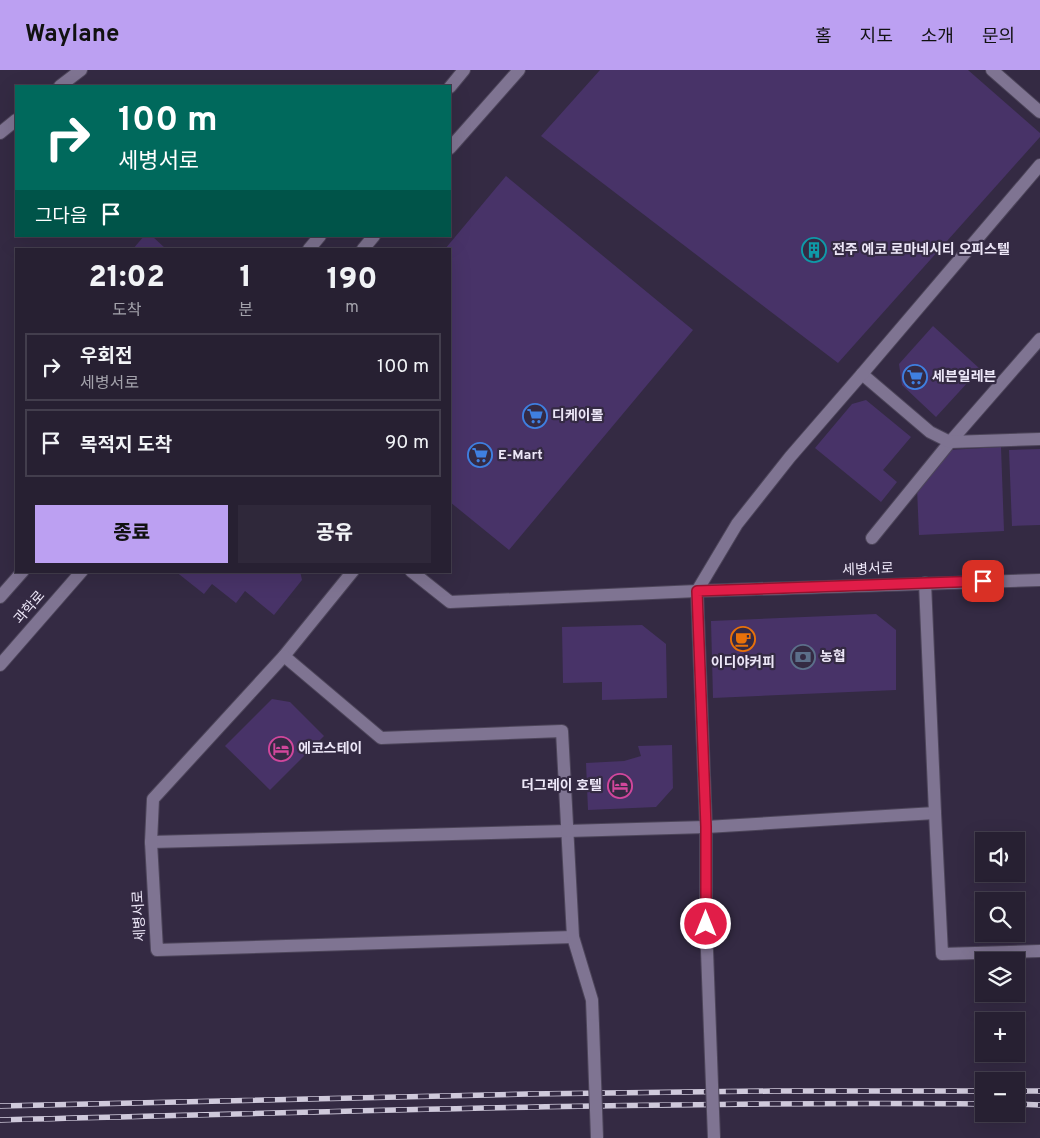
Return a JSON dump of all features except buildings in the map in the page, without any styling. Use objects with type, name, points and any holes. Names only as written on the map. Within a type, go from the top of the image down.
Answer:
[{"type":"street","points":[[61,85],[80,70]]},
{"type":"street","points":[[451,85],[464,70]]},
{"type":"street","points":[[451,147],[518,70]]},
{"type":"street","points":[[992,70],[1040,112]]},
{"type":"street","points":[[0,132],[15,121]]},
{"type":"street","points":[[714,1138],[706,924],[706,827],[697,591],[737,524],[790,457],[1040,166]]},
{"type":"street","points":[[310,248],[319,237]]},
{"type":"street","points":[[364,248],[373,237]]},
{"type":"street","points":[[872,538],[950,442],[1040,339]]},
{"type":"street","points":[[862,374],[930,432],[950,442],[1040,439]]},
{"type":"street","points":[[0,597],[21,573]]},
{"type":"street","name":"과학로","points":[[0,665],[80,573]]},
{"type":"street","name":"세병서로","points":[[351,573],[284,656],[153,799],[150,842],[157,950],[572,937]]},
{"type":"street","name":"세병서로","points":[[414,573],[450,602],[697,591],[1040,580]]},
{"type":"street","points":[[926,583],[942,954],[1040,951]]},
{"type":"street","points":[[284,656],[381,738],[562,731],[572,937],[592,1000],[597,1138]]},
{"type":"street","points":[[150,842],[706,827],[935,812]]},
{"type":"railway","points":[[0,1106],[528,1094],[975,1091]]},
{"type":"railway","points":[[1025,1091],[1040,1091]]},
{"type":"railway","points":[[0,1120],[615,1106],[861,1103],[975,1104]]},
{"type":"railway","points":[[1025,1104],[1040,1105]]},
{"type":"place","name":"전주 에코 로마네시티 오피스텔","points":[[814,250]]},
{"type":"place","name":"세븐일레븐","points":[[915,377]]},
{"type":"place","name":"디케이몰","points":[[535,416]]},
{"type":"place","name":"E-Mart","points":[[480,455]]},
{"type":"place","name":"이디야커피","points":[[743,639]]},
{"type":"place","name":"농협","points":[[803,657]]},
{"type":"place","name":"에코스테이","points":[[281,749]]},
{"type":"place","name":"더그레이 호텔","points":[[620,786]]},
{"type":"route","points":[[706,924],[706,827],[697,591],[983,581]]}]
